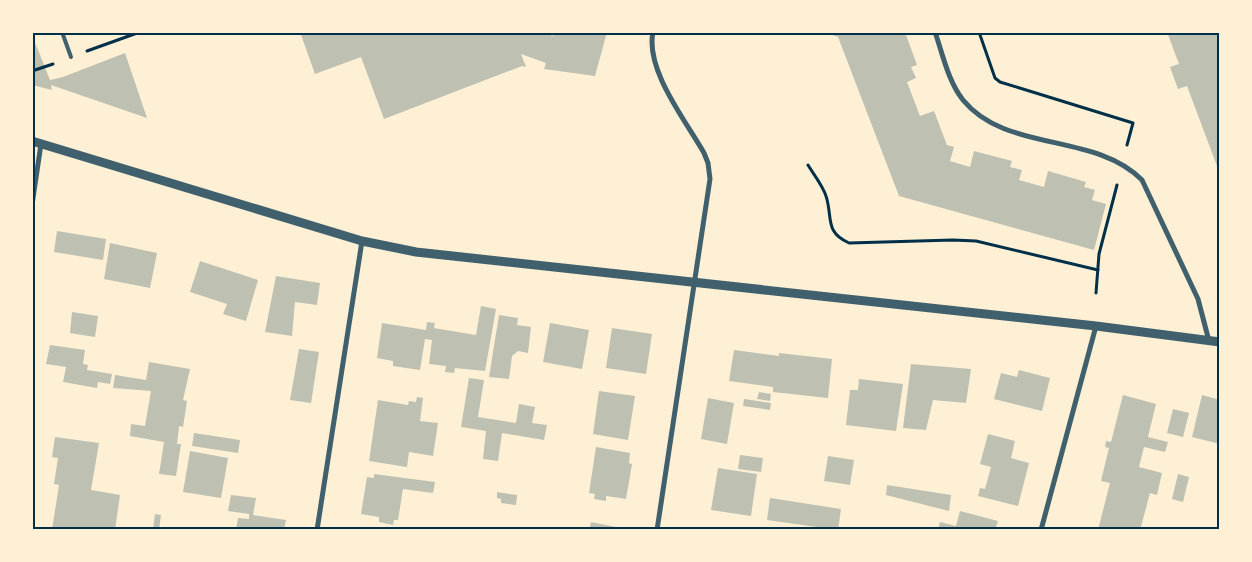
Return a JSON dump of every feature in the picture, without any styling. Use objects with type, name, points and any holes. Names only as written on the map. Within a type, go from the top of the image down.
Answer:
[{"type":"street","points":[[653,32],[652,52],[657,72],[708,163],[710,179],[657,530]]},
{"type":"street","points":[[935,32],[953,83],[964,100],[977,113],[1010,131],[1105,156],[1122,163],[1137,176],[1148,191],[1198,299],[1209,341]]},
{"type":"street","points":[[32,205],[37,142],[362,241],[416,252],[1096,326],[1220,342]]},
{"type":"street","points":[[317,530],[362,241]]},
{"type":"street","points":[[1041,530],[1096,326]]},
{"type":"lane","points":[[62,32],[71,57]]},
{"type":"path","points":[[979,32],[995,78],[1000,82],[1133,123],[1099,254],[1096,293]]},
{"type":"path","points":[[808,165],[826,195],[832,230],[836,236],[849,243],[976,241],[1098,270]]},
{"type":"building","points":[[300,32],[543,32],[553,36],[554,32],[607,32],[595,76],[544,69],[546,63],[521,54],[526,67],[522,66],[384,119],[361,57],[315,74]]},
{"type":"building","points":[[824,32],[905,32],[917,65],[911,67],[916,78],[907,82],[920,116],[934,111],[947,145],[954,147],[950,161],[970,167],[974,151],[1012,161],[1010,167],[1022,170],[1019,180],[1044,187],[1048,171],[1086,182],[1084,187],[1095,190],[1092,200],[1106,204],[1094,250],[899,196],[838,37]]},
{"type":"building","points":[[1167,32],[1220,32],[1220,174],[1187,86],[1178,89],[1170,67],[1179,64]]},
{"type":"building","points":[[32,35],[50,80],[63,77],[125,53],[147,118],[51,85],[52,90],[32,85]]},
{"type":"building","points":[[57,231],[106,239],[103,260],[54,252]]},
{"type":"building","points":[[110,243],[157,253],[150,288],[104,279]]},
{"type":"building","points":[[200,261],[258,280],[246,321],[223,314],[227,304],[190,292]]},
{"type":"building","points":[[276,276],[320,283],[317,305],[295,302],[292,336],[265,332]]},
{"type":"building","points":[[481,306],[496,309],[485,371],[455,368],[454,373],[445,372],[446,366],[429,364],[432,340],[425,339],[420,370],[393,366],[393,361],[377,358],[382,323],[426,330],[427,322],[435,323],[434,328],[476,335]]},
{"type":"building","points":[[72,312],[98,316],[95,337],[70,333]]},
{"type":"building","points":[[499,315],[518,318],[517,325],[531,327],[528,353],[518,351],[512,356],[509,379],[489,377]]},
{"type":"building","points":[[550,323],[589,330],[582,369],[543,362]]},
{"type":"building","points":[[612,328],[652,334],[646,374],[606,368]]},
{"type":"building","points":[[50,345],[85,350],[83,364],[88,365],[87,370],[112,374],[110,384],[98,382],[97,388],[63,382],[66,367],[46,364]]},
{"type":"building","points":[[299,349],[319,352],[311,403],[290,400]]},
{"type":"building","points":[[734,350],[779,356],[779,353],[832,359],[828,398],[773,392],[773,387],[729,381]]},
{"type":"building","points":[[149,362],[190,369],[183,400],[187,401],[183,427],[179,426],[177,444],[181,444],[176,476],[159,474],[164,442],[130,436],[131,424],[145,426],[151,391],[113,388],[115,375],[146,380]]},
{"type":"building","points":[[911,364],[971,369],[966,403],[933,400],[926,430],[903,428]]},
{"type":"building","points":[[1019,370],[1050,378],[1042,411],[994,399],[1001,373],[1017,377]]},
{"type":"building","points":[[469,378],[484,380],[478,417],[516,423],[519,404],[535,407],[532,423],[547,425],[544,440],[502,433],[498,461],[483,459],[486,431],[461,427]]},
{"type":"building","points":[[859,379],[903,384],[896,431],[846,425],[850,390],[858,390]]},
{"type":"building","points":[[599,391],[635,396],[628,440],[593,434]]},
{"type":"building","points":[[759,392],[771,394],[770,401],[757,399]]},
{"type":"building","points":[[1123,395],[1156,404],[1148,437],[1168,442],[1165,452],[1144,447],[1139,467],[1162,473],[1157,495],[1150,493],[1140,530],[1098,530],[1110,483],[1101,481],[1109,448],[1105,447],[1106,441],[1111,442]]},
{"type":"building","points":[[1202,395],[1220,400],[1220,444],[1192,437]]},
{"type":"building","points":[[417,397],[423,398],[420,421],[438,423],[433,456],[409,452],[407,467],[369,461],[378,400],[408,405],[409,401],[416,402]]},
{"type":"building","points":[[708,398],[734,403],[727,444],[701,439]]},
{"type":"building","points":[[744,399],[771,403],[770,410],[743,406]]},
{"type":"building","points":[[1173,409],[1189,413],[1183,437],[1167,433]]},
{"type":"building","points":[[194,433],[240,440],[238,453],[192,446]]},
{"type":"building","points":[[988,434],[1015,441],[1011,458],[1029,463],[1018,506],[978,496],[980,488],[985,489],[991,467],[980,464]]},
{"type":"building","points":[[55,437],[99,443],[91,490],[120,495],[115,530],[52,530],[59,485],[54,484],[58,458],[52,457]]},
{"type":"building","points":[[596,447],[630,453],[629,463],[632,464],[626,499],[606,496],[606,501],[594,499],[595,494],[589,493]]},
{"type":"building","points":[[190,451],[228,458],[221,498],[183,492]]},
{"type":"building","points":[[740,455],[763,458],[761,472],[738,469]]},
{"type":"building","points":[[828,456],[854,460],[850,485],[824,481]]},
{"type":"building","points":[[718,468],[757,474],[751,516],[711,510]]},
{"type":"building","points":[[374,474],[435,482],[433,493],[403,489],[398,520],[394,520],[393,525],[379,522],[379,517],[361,514],[367,477],[374,478]]},
{"type":"building","points":[[1178,474],[1189,477],[1183,502],[1172,499]]},
{"type":"building","points":[[887,485],[951,495],[949,511],[886,495]]},
{"type":"building","points":[[497,492],[517,495],[516,505],[501,503],[501,499],[497,498]]},
{"type":"building","points":[[231,495],[256,498],[253,515],[286,520],[284,530],[236,530],[238,518],[249,519],[249,514],[228,511]]},
{"type":"building","points":[[770,498],[841,509],[838,530],[767,520]]},
{"type":"building","points":[[960,511],[998,521],[995,530],[938,530],[940,522],[956,526]]},
{"type":"building","points":[[155,514],[161,515],[159,530],[153,529]]},
{"type":"building","points":[[591,522],[616,527],[616,530],[589,530]]}]
